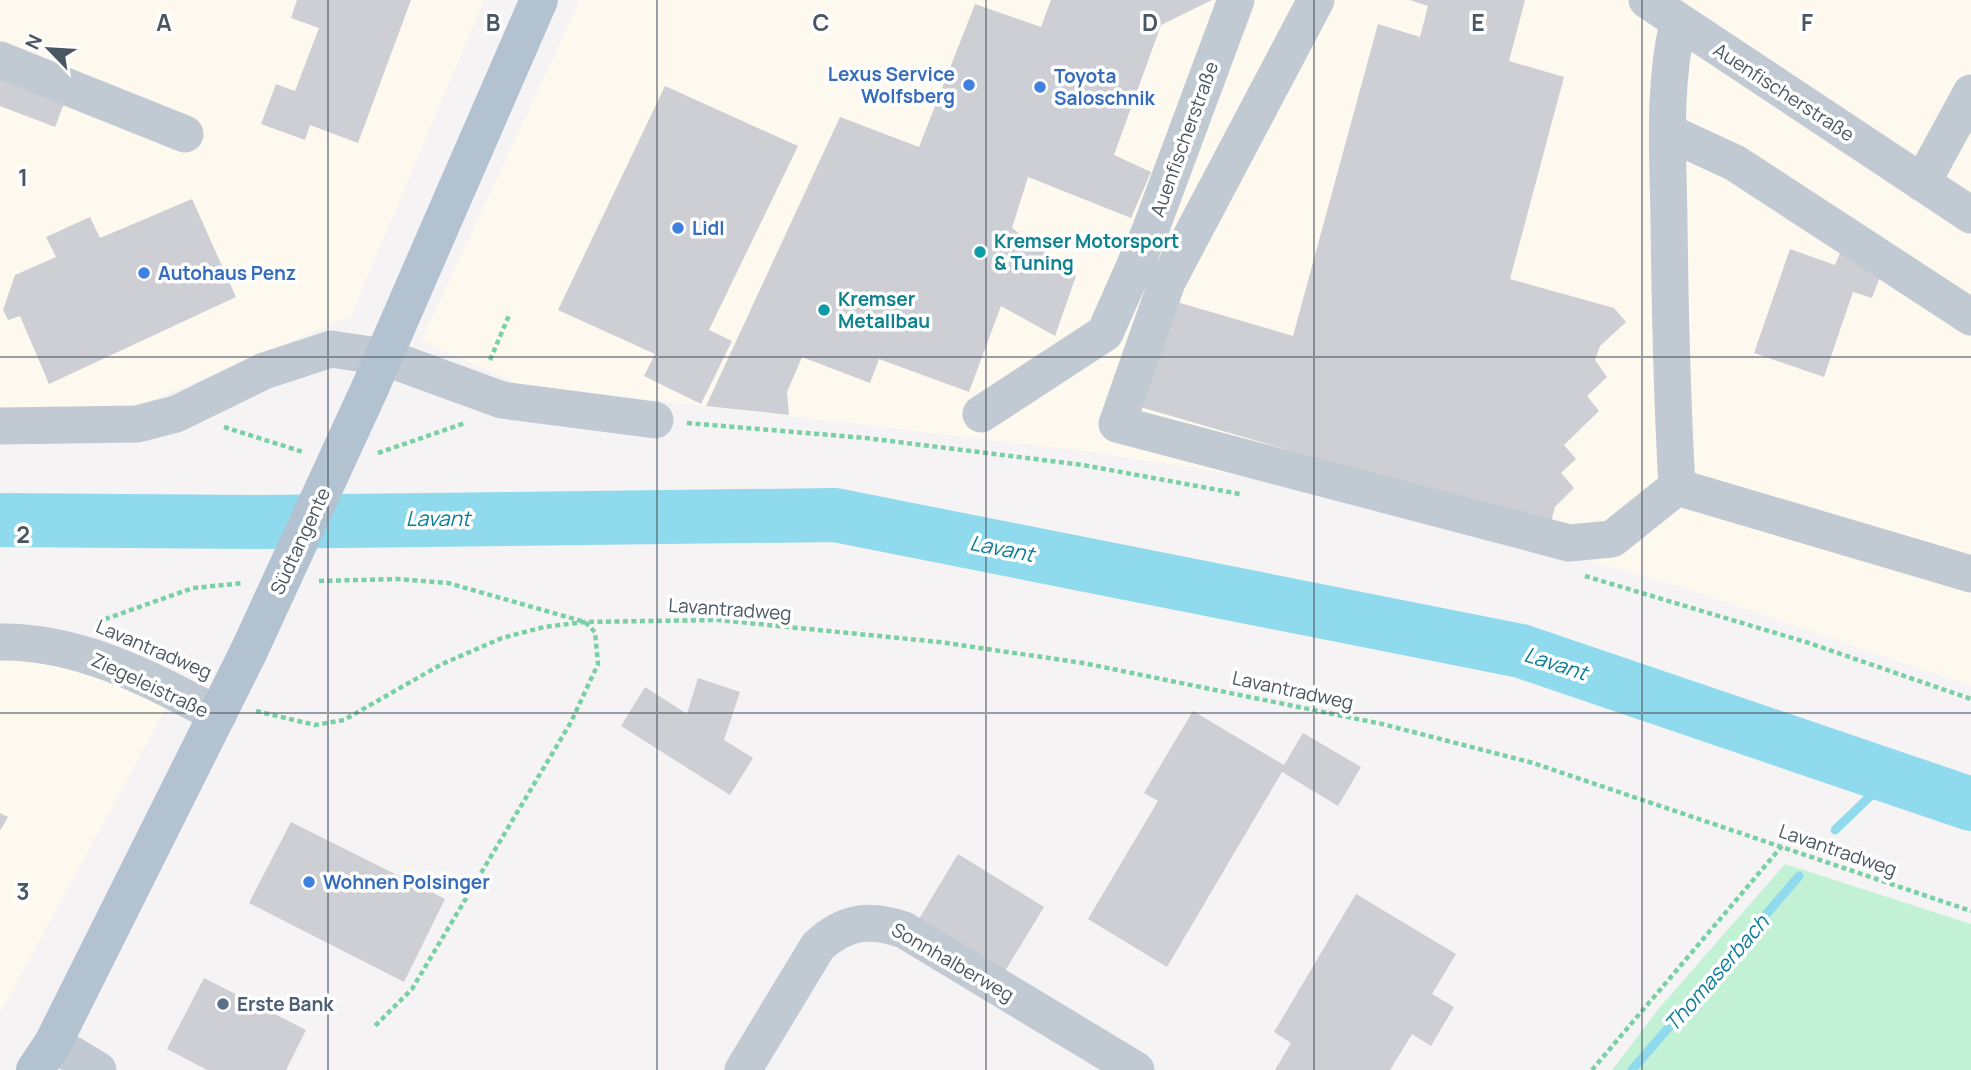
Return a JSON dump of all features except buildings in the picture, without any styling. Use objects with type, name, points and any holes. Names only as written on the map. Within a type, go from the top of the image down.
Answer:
[{"type":"main road","name":"Südtangente","points":[[44,1056],[248,653],[377,373],[539,0]]},
{"type":"street","name":"Auenfischerstraße","points":[[981,414],[1105,333],[1150,231],[1236,0]]},
{"type":"street","points":[[1316,0],[1167,282],[1117,424],[1569,543],[1612,539],[1677,487]]},
{"type":"street","name":"Auenfischerstraße","points":[[1647,0],[1971,215]]},
{"type":"street","points":[[1677,487],[1672,404],[1668,132],[1672,49],[1678,23]]},
{"type":"street","points":[[0,60],[186,134]]},
{"type":"street","points":[[1923,183],[1971,93]]},
{"type":"street","points":[[1668,132],[1735,163],[1971,317]]},
{"type":"street","points":[[0,426],[137,424],[176,414],[264,371],[331,349],[377,373],[477,391],[502,400],[655,420]]},
{"type":"street","points":[[1677,487],[1971,574]]},
{"type":"street","name":"Ziegeleistraße","points":[[0,642],[60,648],[104,659],[222,706]]},
{"type":"street","name":"Sonnhalberweg","points":[[744,1070],[818,946],[831,934],[849,926],[881,922],[904,930],[1136,1070]]},
{"type":"street","points":[[44,1056],[98,1070]]},
{"type":"path","points":[[477,391],[510,313]]},
{"type":"path","points":[[655,420],[866,438],[1056,461],[1241,494]]},
{"type":"path","points":[[1582,575],[1809,643],[1971,699]]},
{"type":"path","name":"Lavantradweg","points":[[306,581],[397,579],[448,583],[584,622]]},
{"type":"path","name":"Lavantradweg","points":[[87,627],[193,589],[253,583]]},
{"type":"path","name":"Lavantradweg","points":[[222,706],[241,706],[285,720],[315,725],[344,720],[442,664],[502,638],[544,627],[584,622],[718,620],[939,642],[1110,668],[1382,724],[1521,760],[1971,911]]},
{"type":"path","points":[[373,1028],[412,989],[571,722],[598,664],[596,632],[584,622]]},
{"type":"path","points":[[1592,1070],[1782,846]]},
{"type":"shaded area","points":[[0,0],[484,0],[351,316],[132,409],[0,411]]},
{"type":"shaded area","points":[[580,0],[1971,0],[1971,686],[1675,585],[1388,503],[1287,483],[1092,452],[519,384],[421,341]]},
{"type":"shaded area","points":[[0,656],[57,656],[166,708],[0,1013]]},
{"type":"green space","points":[[1785,864],[1971,924],[1971,1070],[1612,1070],[1661,1006]]},
{"type":"waterway","name":"Lavant","points":[[0,520],[257,522],[835,515],[1521,651],[1971,804]]},
{"type":"waterway","name":"Thomaserbach","points":[[1835,830],[1890,777]]},
{"type":"waterway","name":"Thomaserbach","points":[[1632,1070],[1799,876]]},
{"type":"place","name":"Lexus Service Wolfsberg","points":[[969,85]]},
{"type":"place","name":"Toyota Saloschnik","points":[[1040,87]]},
{"type":"place","name":"Lidl","points":[[678,228]]},
{"type":"place","name":"Kremser Motorsport & Tuning","points":[[980,252]]},
{"type":"place","name":"Autohaus Penz","points":[[144,273]]},
{"type":"place","name":"Kremser Metallbau","points":[[824,310]]},
{"type":"place","name":"Wohnen Polsinger","points":[[309,882]]},
{"type":"place","name":"Erste Bank","points":[[223,1004]]}]
